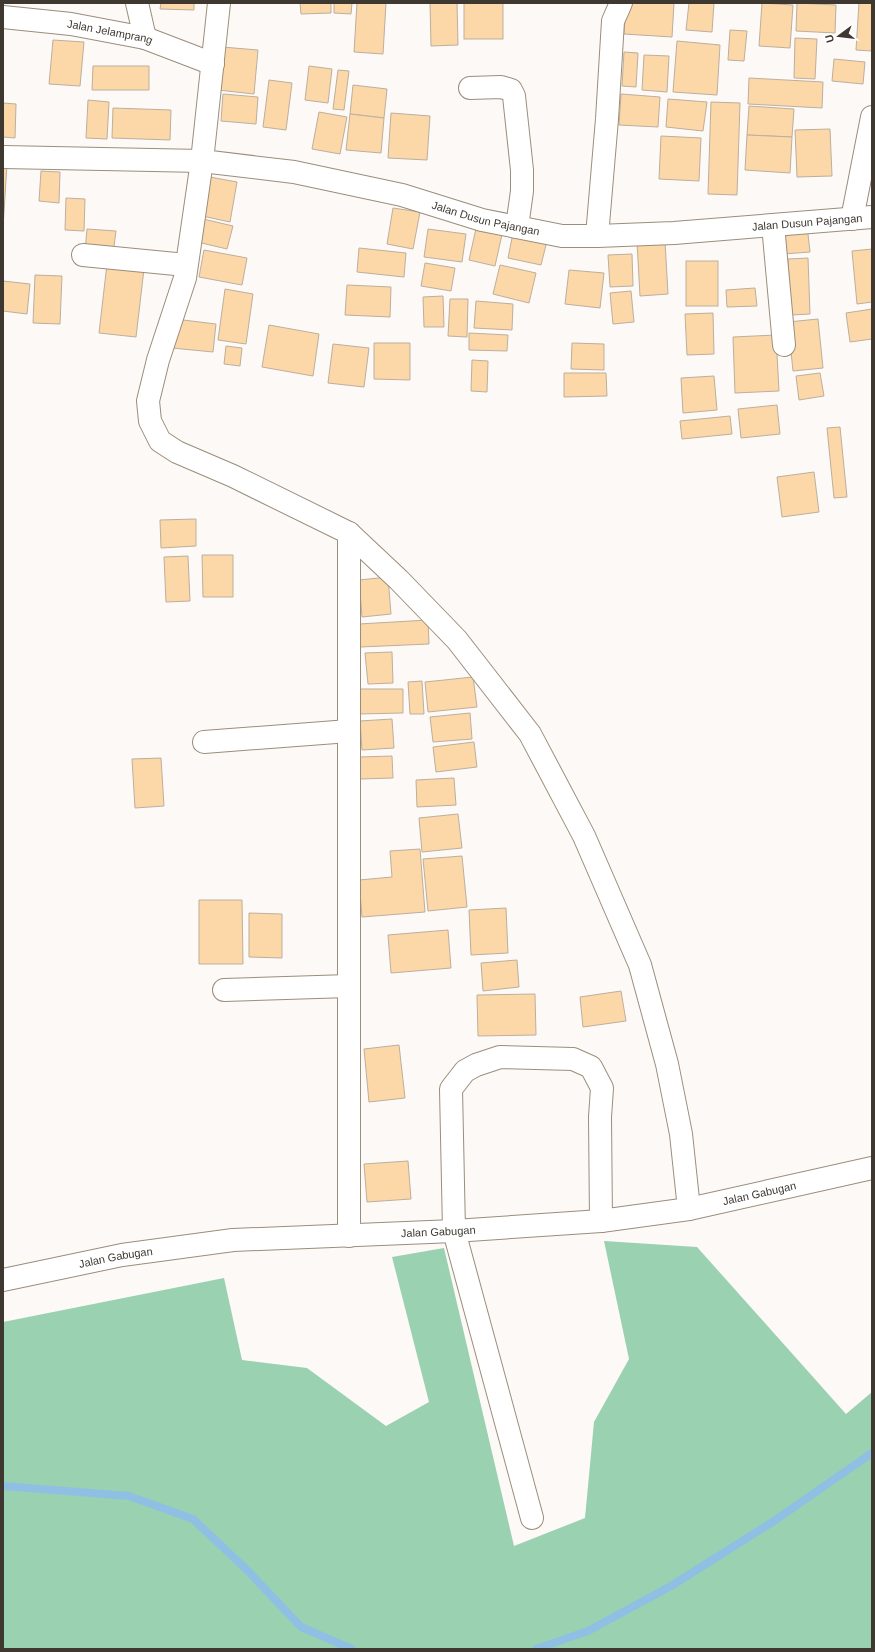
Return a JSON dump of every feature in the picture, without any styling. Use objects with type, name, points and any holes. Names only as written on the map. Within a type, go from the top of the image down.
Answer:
[{"type":"street","points":[[137,3],[145,38]]},
{"type":"street","points":[[219,3],[214,64],[202,161],[184,278],[158,360],[148,401],[150,421],[160,440],[177,452],[234,476],[349,533],[399,580],[457,640],[530,734],[584,836],[640,965],[667,1064],[680,1127],[689,1209]]},
{"type":"street","points":[[596,236],[607,119],[613,21],[621,3]]},
{"type":"street","name":"Jalan Jelamprang","points":[[3,17],[71,24],[145,38],[214,64]]},
{"type":"street","points":[[470,88],[501,87],[511,90],[514,96],[522,170],[522,191],[518,227]]},
{"type":"street","points":[[862,218],[872,117]]},
{"type":"street","name":"Jalan Dusun Pajangan","points":[[3,157],[202,161],[294,172],[402,195],[482,220],[562,236],[596,236],[674,232],[862,218]]},
{"type":"street","points":[[773,225],[784,345]]},
{"type":"street","points":[[83,255],[186,265]]},
{"type":"street","points":[[349,533],[349,1236]]},
{"type":"street","points":[[204,742],[349,731]]},
{"type":"street","points":[[224,990],[349,986]]},
{"type":"street","points":[[532,1518],[454,1231],[451,1089],[465,1071],[476,1065],[500,1057],[573,1059],[592,1067],[602,1088],[600,1117],[601,1221]]},
{"type":"street","name":"Jalan Gabugan","points":[[3,1280],[122,1255],[233,1240],[454,1231],[601,1221],[689,1209],[872,1168]]},
{"type":"green space","points":[[604,1241],[697,1247],[846,1414],[872,1392],[872,1649],[3,1649],[3,1322],[224,1278],[242,1360],[307,1368],[386,1426],[429,1402],[392,1257],[444,1248],[514,1546],[585,1518],[594,1422],[629,1359]]},
{"type":"building","points":[[161,3],[194,3],[194,10],[160,9]]},
{"type":"building","points":[[300,3],[331,3],[331,13],[301,14]]},
{"type":"building","points":[[334,3],[352,3],[351,14],[334,13]]},
{"type":"building","points":[[357,3],[386,3],[383,54],[354,52]]},
{"type":"building","points":[[430,3],[457,3],[458,45],[431,46]]},
{"type":"building","points":[[464,3],[503,3],[503,39],[464,39]]},
{"type":"building","points":[[626,3],[674,3],[672,37],[624,34]]},
{"type":"building","points":[[689,3],[714,3],[712,32],[686,30]]},
{"type":"building","points":[[762,3],[793,5],[790,48],[759,46]]},
{"type":"building","points":[[797,3],[836,5],[835,33],[796,31]]},
{"type":"building","points":[[859,3],[872,3],[872,51],[856,50]]},
{"type":"building","points":[[730,30],[747,31],[744,61],[728,60]]},
{"type":"building","points":[[795,38],[817,39],[815,79],[794,78]]},
{"type":"building","points":[[53,40],[84,42],[80,86],[49,84]]},
{"type":"building","points":[[677,41],[720,45],[717,95],[673,92]]},
{"type":"building","points":[[222,47],[258,50],[254,94],[218,90]]},
{"type":"building","points":[[624,52],[638,53],[636,87],[622,86]]},
{"type":"building","points":[[644,55],[669,56],[667,92],[642,90]]},
{"type":"building","points":[[834,59],[865,62],[863,84],[832,81]]},
{"type":"building","points":[[93,66],[149,66],[149,90],[92,90]]},
{"type":"building","points":[[309,66],[332,69],[328,103],[305,100]]},
{"type":"building","points":[[338,70],[349,71],[344,110],[333,109]]},
{"type":"building","points":[[749,78],[823,82],[822,108],[748,104]]},
{"type":"building","points":[[269,80],[292,83],[286,130],[263,127]]},
{"type":"building","points":[[353,85],[387,89],[384,118],[350,114]]},
{"type":"building","points":[[223,94],[258,97],[256,124],[221,121]]},
{"type":"building","points":[[621,94],[660,97],[658,127],[619,125]]},
{"type":"building","points":[[668,99],[707,102],[703,131],[666,127]]},
{"type":"building","points":[[88,100],[109,102],[107,139],[86,138]]},
{"type":"building","points":[[711,102],[740,103],[737,195],[708,194]]},
{"type":"building","points":[[3,103],[16,104],[15,138],[3,137]]},
{"type":"building","points":[[749,106],[794,109],[792,137],[747,135]]},
{"type":"building","points":[[113,108],[171,110],[170,140],[112,138]]},
{"type":"building","points":[[319,112],[347,117],[340,154],[312,149]]},
{"type":"building","points":[[391,113],[430,116],[427,160],[388,158]]},
{"type":"building","points":[[350,114],[384,118],[381,153],[346,150]]},
{"type":"building","points":[[830,129],[832,176],[797,177],[795,130]]},
{"type":"building","points":[[747,135],[792,137],[790,173],[745,170]]},
{"type":"building","points":[[661,136],[701,138],[699,181],[659,179]]},
{"type":"building","points":[[3,163],[7,164],[3,228]]},
{"type":"building","points":[[41,171],[60,172],[59,203],[39,201]]},
{"type":"building","points":[[210,177],[237,182],[230,222],[202,216]]},
{"type":"building","points":[[66,198],[85,199],[84,231],[65,230]]},
{"type":"building","points":[[393,208],[420,212],[413,249],[387,244]]},
{"type":"building","points":[[199,218],[233,226],[227,249],[193,241]]},
{"type":"building","points":[[477,224],[503,230],[495,266],[469,260]]},
{"type":"building","points":[[807,225],[810,252],[783,254],[780,227]]},
{"type":"building","points":[[87,229],[116,231],[113,254],[85,251]]},
{"type":"building","points":[[428,229],[466,234],[462,262],[424,257]]},
{"type":"building","points":[[513,233],[547,241],[541,265],[508,258]]},
{"type":"building","points":[[665,241],[668,294],[640,296],[637,242]]},
{"type":"building","points":[[359,248],[406,253],[404,277],[357,272]]},
{"type":"building","points":[[872,249],[872,302],[857,304],[852,251]]},
{"type":"building","points":[[204,250],[247,258],[242,285],[199,277]]},
{"type":"building","points":[[632,254],[633,286],[610,287],[608,255]]},
{"type":"building","points":[[808,258],[810,314],[791,315],[788,259]]},
{"type":"building","points":[[686,261],[718,261],[718,306],[686,306]]},
{"type":"building","points":[[425,263],[455,268],[451,291],[421,286]]},
{"type":"building","points":[[107,264],[144,269],[136,337],[99,333]]},
{"type":"building","points":[[500,265],[536,273],[529,303],[493,294]]},
{"type":"building","points":[[569,270],[604,273],[600,308],[565,304]]},
{"type":"building","points":[[35,275],[62,276],[60,324],[33,323]]},
{"type":"building","points":[[3,281],[30,284],[27,314],[3,311]]},
{"type":"building","points":[[347,285],[391,287],[390,317],[345,315]]},
{"type":"building","points":[[755,288],[757,306],[727,307],[726,290]]},
{"type":"building","points":[[225,289],[253,294],[246,344],[218,340]]},
{"type":"building","points":[[631,291],[634,322],[613,324],[610,293]]},
{"type":"building","points":[[443,296],[444,327],[424,327],[423,297]]},
{"type":"building","points":[[450,299],[468,299],[467,337],[448,336]]},
{"type":"building","points":[[476,301],[513,304],[512,330],[474,328]]},
{"type":"building","points":[[872,309],[872,339],[850,342],[846,313]]},
{"type":"building","points":[[713,313],[714,354],[687,355],[685,314]]},
{"type":"building","points":[[175,319],[216,324],[213,352],[172,348]]},
{"type":"building","points":[[818,319],[823,368],[793,371],[788,322]]},
{"type":"building","points":[[269,325],[319,334],[313,376],[262,367]]},
{"type":"building","points":[[469,333],[508,335],[507,351],[469,350]]},
{"type":"building","points":[[776,335],[779,391],[735,393],[733,337]]},
{"type":"building","points":[[374,343],[410,343],[410,380],[374,379]]},
{"type":"building","points":[[572,343],[604,344],[604,370],[571,369]]},
{"type":"building","points":[[333,344],[369,348],[364,387],[328,383]]},
{"type":"building","points":[[226,346],[242,348],[240,366],[224,364]]},
{"type":"building","points":[[472,360],[488,361],[487,392],[471,391]]},
{"type":"building","points":[[564,373],[606,373],[607,396],[564,397]]},
{"type":"building","points":[[820,373],[824,396],[799,400],[796,376]]},
{"type":"building","points":[[714,376],[717,410],[683,413],[681,378]]},
{"type":"building","points":[[777,405],[780,434],[741,438],[738,409]]},
{"type":"building","points":[[730,416],[732,434],[682,439],[680,421]]},
{"type":"building","points":[[840,427],[847,497],[834,498],[827,428]]},
{"type":"building","points":[[814,472],[819,512],[782,517],[777,477]]},
{"type":"building","points":[[196,519],[196,546],[161,548],[160,520]]},
{"type":"building","points":[[202,555],[233,555],[233,597],[203,597]]},
{"type":"building","points":[[188,556],[190,601],[166,602],[164,557]]},
{"type":"building","points":[[388,577],[391,614],[362,617],[359,580]]},
{"type":"building","points":[[428,620],[429,644],[360,647],[359,624]]},
{"type":"building","points":[[392,652],[393,683],[368,684],[365,653]]},
{"type":"building","points":[[473,677],[477,707],[428,712],[425,682]]},
{"type":"building","points":[[422,681],[424,714],[410,714],[408,682]]},
{"type":"building","points":[[357,689],[403,689],[403,713],[357,714]]},
{"type":"building","points":[[470,713],[472,739],[433,742],[430,717]]},
{"type":"building","points":[[392,719],[394,748],[362,750],[360,721]]},
{"type":"building","points":[[474,742],[477,767],[436,772],[433,747]]},
{"type":"building","points":[[392,756],[393,778],[360,779],[359,757]]},
{"type":"building","points":[[161,758],[164,806],[135,808],[132,759]]},
{"type":"building","points":[[454,778],[456,805],[417,807],[416,780]]},
{"type":"building","points":[[458,814],[462,848],[422,852],[419,818]]},
{"type":"building","points":[[420,849],[425,912],[362,917],[359,880],[392,877],[390,851]]},
{"type":"building","points":[[462,856],[467,907],[428,911],[423,859]]},
{"type":"building","points":[[199,900],[242,900],[243,964],[199,964]]},
{"type":"building","points":[[506,908],[508,953],[471,955],[469,910]]},
{"type":"building","points":[[249,913],[282,914],[282,958],[249,957]]},
{"type":"building","points":[[448,930],[451,968],[391,973],[388,935]]},
{"type":"building","points":[[517,960],[519,987],[483,991],[481,963]]},
{"type":"building","points":[[621,991],[626,1021],[583,1027],[580,997]]},
{"type":"building","points":[[535,994],[536,1035],[478,1036],[477,995]]},
{"type":"building","points":[[399,1045],[405,1098],[369,1102],[364,1049]]},
{"type":"building","points":[[408,1161],[411,1199],[367,1202],[364,1164]]},
{"type":"waterway","points":[[536,1649],[588,1631],[671,1586],[774,1521],[872,1453]]},
{"type":"waterway","points":[[3,1486],[129,1496],[193,1519],[247,1570],[301,1627],[352,1649]]}]
